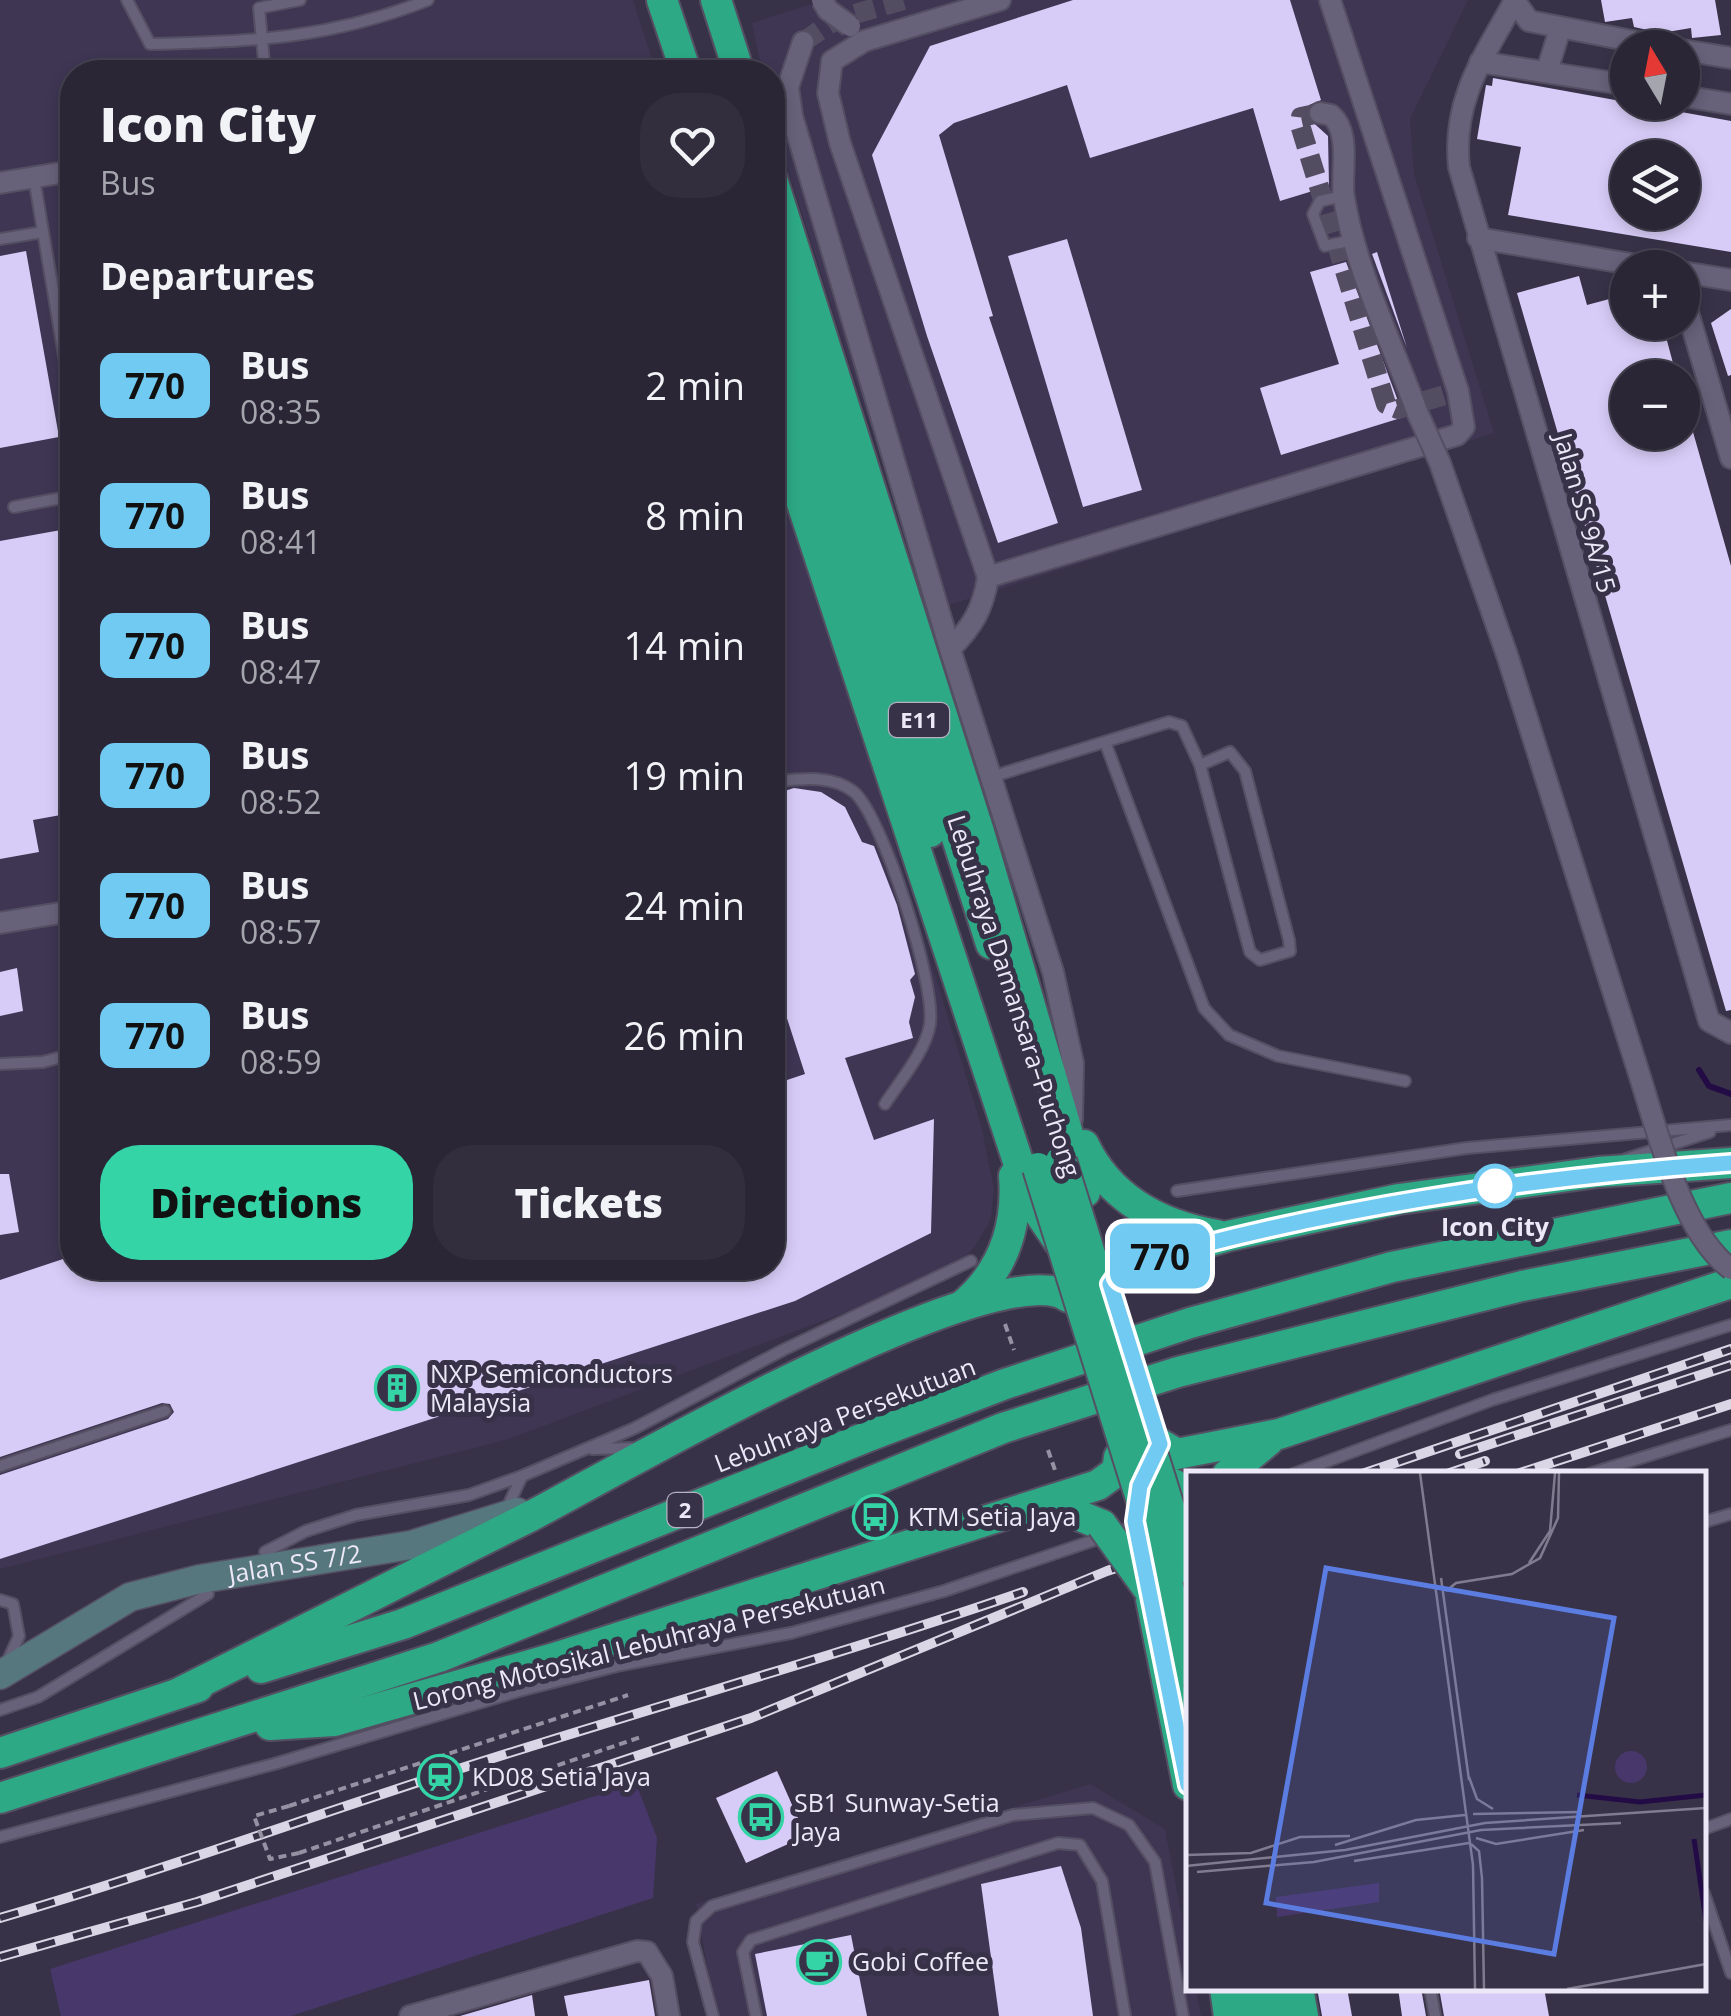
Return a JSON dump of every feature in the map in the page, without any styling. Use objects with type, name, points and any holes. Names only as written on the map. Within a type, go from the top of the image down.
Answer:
[{"type":"highway","points":[[651,0],[666,60]]},
{"type":"highway","points":[[662,0],[682,60]]},
{"type":"highway","points":[[699,0],[716,60]]},
{"type":"highway","points":[[725,7],[736,60]]},
{"type":"highway","points":[[179,1693],[604,1477],[785,1380],[962,1306],[1056,1294],[1082,1258],[1089,1211],[979,832],[785,219]]},
{"type":"highway","name":"Lebuhraya Damansara–Puchong","points":[[785,301],[1186,1562]]},
{"type":"highway","name":"Lebuhraya Damansara–Puchong","points":[[785,383],[1086,1319],[1167,1582],[1186,1662]]},
{"type":"highway","points":[[785,452],[1011,1145],[1043,1223],[1110,1284],[1161,1456],[1186,1504]]},
{"type":"highway","points":[[1048,1070],[1093,1164],[1122,1196],[1184,1229],[1228,1236]]},
{"type":"highway","points":[[962,1306],[990,1279],[1011,1232],[1011,1145]]},
{"type":"highway","points":[[1110,1284],[1122,1267],[1142,1261],[1228,1236],[1400,1199],[1598,1172],[1731,1163]]},
{"type":"highway","name":"Lebuhraya Persekutuan","points":[[0,1753],[403,1624],[868,1436],[1005,1384],[1190,1323],[1392,1267],[1731,1198]]},
{"type":"highway","name":"2","points":[[0,1798],[439,1658],[987,1434],[1160,1377],[1399,1314],[1731,1244]]},
{"type":"highway","points":[[1119,1457],[1161,1456],[1280,1434],[1726,1284]]},
{"type":"highway","points":[[232,1727],[334,1721],[551,1659],[1109,1478],[1117,1471],[1119,1457],[1056,1294]]},
{"type":"highway","points":[[1231,1471],[1247,1454],[1280,1434]]},
{"type":"highway","points":[[1161,1456],[1134,1506],[1135,1521],[1186,1776]]},
{"type":"highway","points":[[1032,1506],[1063,1509],[1102,1525],[1150,1595]]},
{"type":"highway","points":[[1225,1991],[1230,2016]]},
{"type":"highway","points":[[1252,1991],[1256,2016]]},
{"type":"highway","points":[[1277,1991],[1281,2016]]},
{"type":"highway","points":[[1299,1991],[1303,2016]]},
{"type":"street","points":[[822,0],[857,34]]},
{"type":"street","points":[[950,648],[972,626],[984,604],[988,577],[840,143],[828,93],[832,61],[857,34],[1000,0]]},
{"type":"street","points":[[988,577],[1457,435],[1464,427],[1458,392],[1330,0]]},
{"type":"street","points":[[1514,1],[1529,21],[1610,38]]},
{"type":"street","name":"Jalan SS 9A/15","points":[[1514,1],[1469,77],[1456,140],[1478,238],[1708,1020],[1731,1032]]},
{"type":"street","points":[[1547,70],[1560,29]]},
{"type":"street","points":[[803,42],[788,87],[792,116],[1069,1034],[1072,1119]]},
{"type":"street","points":[[1700,53],[1731,58]]},
{"type":"street","points":[[1480,62],[1610,82]]},
{"type":"street","points":[[1700,99],[1731,104]]},
{"type":"street","points":[[1320,114],[1332,116],[1340,126],[1344,196],[1354,239],[1418,414],[1458,503],[1678,1186],[1726,1284]]},
{"type":"street","points":[[0,183],[60,173]]},
{"type":"street","points":[[1478,238],[1610,260]]},
{"type":"street","points":[[1700,275],[1731,280]]},
{"type":"street","points":[[1696,340],[1731,458]]},
{"type":"street","points":[[0,923],[60,913]]},
{"type":"street","name":"Jalan SS 7/2","points":[[0,1675],[130,1597],[200,1578],[411,1545],[502,1518],[604,1477]]},
{"type":"street","points":[[410,2016],[637,1951],[646,1952],[658,1965],[669,2016]]},
{"type":"lane","points":[[127,0],[150,44],[261,42],[368,24],[428,0]]},
{"type":"lane","points":[[263,60],[258,8],[300,0]]},
{"type":"lane","points":[[34,178],[60,332]]},
{"type":"lane","points":[[1344,196],[1320,201],[1313,214],[1325,246],[1354,239]]},
{"type":"lane","points":[[0,239],[43,232]]},
{"type":"lane","points":[[14,507],[60,498]]},
{"type":"lane","points":[[991,776],[1170,722],[1182,726],[1200,765],[1250,952],[1260,960],[1281,956],[1290,951],[1288,940],[1245,770],[1230,752],[1200,765]]},
{"type":"lane","points":[[1104,742],[1204,1008],[1228,1036],[1278,1056],[1405,1081]]},
{"type":"lane","points":[[785,782],[833,780],[856,794],[896,880],[924,964],[930,1027],[885,1104]]},
{"type":"lane","points":[[0,1064],[60,1057]]},
{"type":"lane","points":[[1598,1172],[1674,1140],[1731,1126]]},
{"type":"lane","points":[[1177,1192],[1467,1148],[1731,1126]]},
{"type":"lane","points":[[265,1552],[306,1531],[356,1515],[469,1495],[522,1476],[586,1449],[971,1261]]},
{"type":"lane","points":[[1300,1471],[1492,1400],[1731,1325]]},
{"type":"lane","points":[[0,1466],[165,1411]]},
{"type":"lane","points":[[1599,1471],[1731,1430]]},
{"type":"lane","points":[[586,1449],[656,1448]]},
{"type":"lane","points":[[502,1518],[522,1476]]},
{"type":"lane","name":"Lorong Motosikal Lebuhraya Persekutuan","points":[[0,1837],[274,1764],[518,1691],[621,1666],[791,1634],[944,1591],[1186,1508]]},
{"type":"lane","points":[[1706,1521],[1731,1514]]},
{"type":"lane","points":[[0,1710],[38,1698],[108,1659],[208,1594]]},
{"type":"lane","points":[[0,1600],[13,1604],[19,1636],[12,1655],[0,1665]]},
{"type":"lane","points":[[518,1691],[551,1659]]},
{"type":"lane","points":[[712,2016],[693,1942],[696,1921],[712,1906],[1013,1816],[1093,1808],[1129,1825],[1155,1862],[1183,2016]]},
{"type":"lane","points":[[1706,1828],[1731,1819]]},
{"type":"lane","points":[[756,2016],[742,1952],[751,1940],[1058,1842],[1080,1845],[1102,1881],[1125,2016]]},
{"type":"lane","points":[[1706,1898],[1731,1974]]},
{"type":"lane","points":[[1431,1991],[1435,2016]]},
{"type":"path","points":[[1004,1319],[1014,1350]]},
{"type":"path","points":[[1048,1450],[1060,1484]]},
{"type":"path","points":[[628,1695],[254,1816],[270,1860],[641,1737]]},
{"type":"shaded area","points":[[0,0],[633,0],[652,60],[60,60],[60,1280],[785,1280],[785,486],[981,1125],[994,1189],[991,1219],[973,1249],[945,1275],[509,1439],[0,1569]]},
{"type":"shaded area","points":[[824,0],[1468,0],[1410,119],[1414,174],[1494,433],[930,611],[785,160],[785,60],[760,60],[752,23]]},
{"type":"shaded area","points":[[636,1783],[657,1838],[653,1898],[291,2016],[61,2016],[50,1969]]},
{"type":"shaded area","points":[[1090,1784],[1165,1829],[1186,1939],[1186,1991],[1196,1991],[1201,2016],[716,2016],[696,1904]]},
{"type":"building","points":[[1073,0],[1290,0],[1321,100],[1309,105],[1307,117],[1328,136],[1329,186],[1280,201],[1253,108],[1090,158],[1067,85],[954,123],[939,135],[993,316],[989,317],[1058,523],[998,543],[927,336],[872,155],[930,46]]},
{"type":"building","points":[[1601,0],[1715,0],[1721,35],[1700,37],[1700,30],[1691,28],[1648,30],[1634,27],[1632,18],[1605,22]]},
{"type":"building","points":[[1493,78],[1610,99],[1610,120],[1700,120],[1700,115],[1731,121],[1731,252],[1508,215],[1521,147],[1477,139],[1486,85],[1492,86]]},
{"type":"building","points":[[1067,239],[1142,490],[1083,507],[1008,256]]},
{"type":"building","points":[[26,251],[59,437],[0,448],[0,256]]},
{"type":"building","points":[[1377,252],[1407,348],[1372,254]]},
{"type":"building","points":[[1346,262],[1404,417],[1281,455],[1260,388],[1339,364],[1310,272]]},
{"type":"building","points":[[1579,276],[1587,305],[1610,299],[1610,340],[1667,340],[1672,360],[1610,360],[1610,450],[1698,450],[1731,566],[1731,1010],[1726,1011],[1517,293]]},
{"type":"building","points":[[1731,309],[1731,375],[1728,376],[1711,323]]},
{"type":"building","points":[[60,530],[60,815],[33,820],[39,852],[0,859],[0,541]]},
{"type":"building","points":[[794,788],[821,792],[845,807],[862,842],[874,846],[897,905],[915,974],[910,980],[915,997],[909,1022],[913,1038],[845,1058],[874,1140],[934,1119],[931,1233],[795,1301],[0,1559],[0,1475],[168,1419],[174,1412],[170,1404],[162,1403],[0,1457],[0,1280],[60,1260],[60,1280],[785,1280],[785,1081],[805,1074],[785,1012],[785,791]]},
{"type":"building","points":[[17,968],[23,1011],[0,1016],[0,972]]},
{"type":"building","points":[[0,1174],[9,1174],[19,1232],[0,1235]]},
{"type":"building","name":"SB1 Sunway-Setia Jaya","points":[[777,1771],[806,1836],[746,1863],[716,1798]]},
{"type":"building","points":[[1061,1866],[1081,1928],[1093,2016],[999,2016],[981,1884]]},
{"type":"building","points":[[851,1935],[867,2016],[767,2016],[755,1954]]},
{"type":"building","points":[[649,1980],[655,2016],[568,2016],[564,1996]]},
{"type":"building","points":[[1318,1991],[1348,1991],[1352,2016],[1322,2016]]},
{"type":"building","points":[[1398,1991],[1422,1991],[1426,2016],[1402,2016]]},
{"type":"building","points":[[1440,1991],[1545,1991],[1549,2016],[1444,2016]]},
{"type":"building","points":[[532,1995],[535,2016],[460,2016]]},
{"type":"waterway","points":[[1699,1070],[1709,1086],[1731,1094]]},
{"type":"tunnel","points":[[803,42],[837,19],[904,0]]},
{"type":"tunnel","points":[[1320,113],[1301,117],[1300,125],[1386,404],[1398,409],[1458,391]]},
{"type":"railway","points":[[1371,1471],[1731,1349]]},
{"type":"railway","points":[[1460,1454],[1731,1365]]},
{"type":"railway","points":[[1526,1471],[1731,1404]]},
{"type":"railway","points":[[1456,1471],[1485,1461]]},
{"type":"railway","points":[[0,1957],[197,1902],[751,1718],[1107,1571],[1186,1545]]},
{"type":"railway","points":[[0,1918],[1023,1592]]},
{"type":"bus line","name":"770","points":[[1186,1772],[1135,1521],[1134,1506],[1140,1486],[1160,1444],[1110,1284],[1114,1274],[1122,1267],[1228,1236],[1400,1199],[1598,1172],[1731,1163]]},
{"type":"place","name":"Icon City","points":[[1495,1186]]},
{"type":"place","name":"NXP Semiconductors Malaysia","points":[[397,1388]]},
{"type":"place","name":"KTM Setia Jaya","points":[[875,1517]]},
{"type":"place","name":"KD08 Setia Jaya","points":[[440,1777]]},
{"type":"place","name":"SB1 Sunway-Setia Jaya","points":[[761,1817]]},
{"type":"place","name":"Gobi Coffee","points":[[819,1962]]}]
